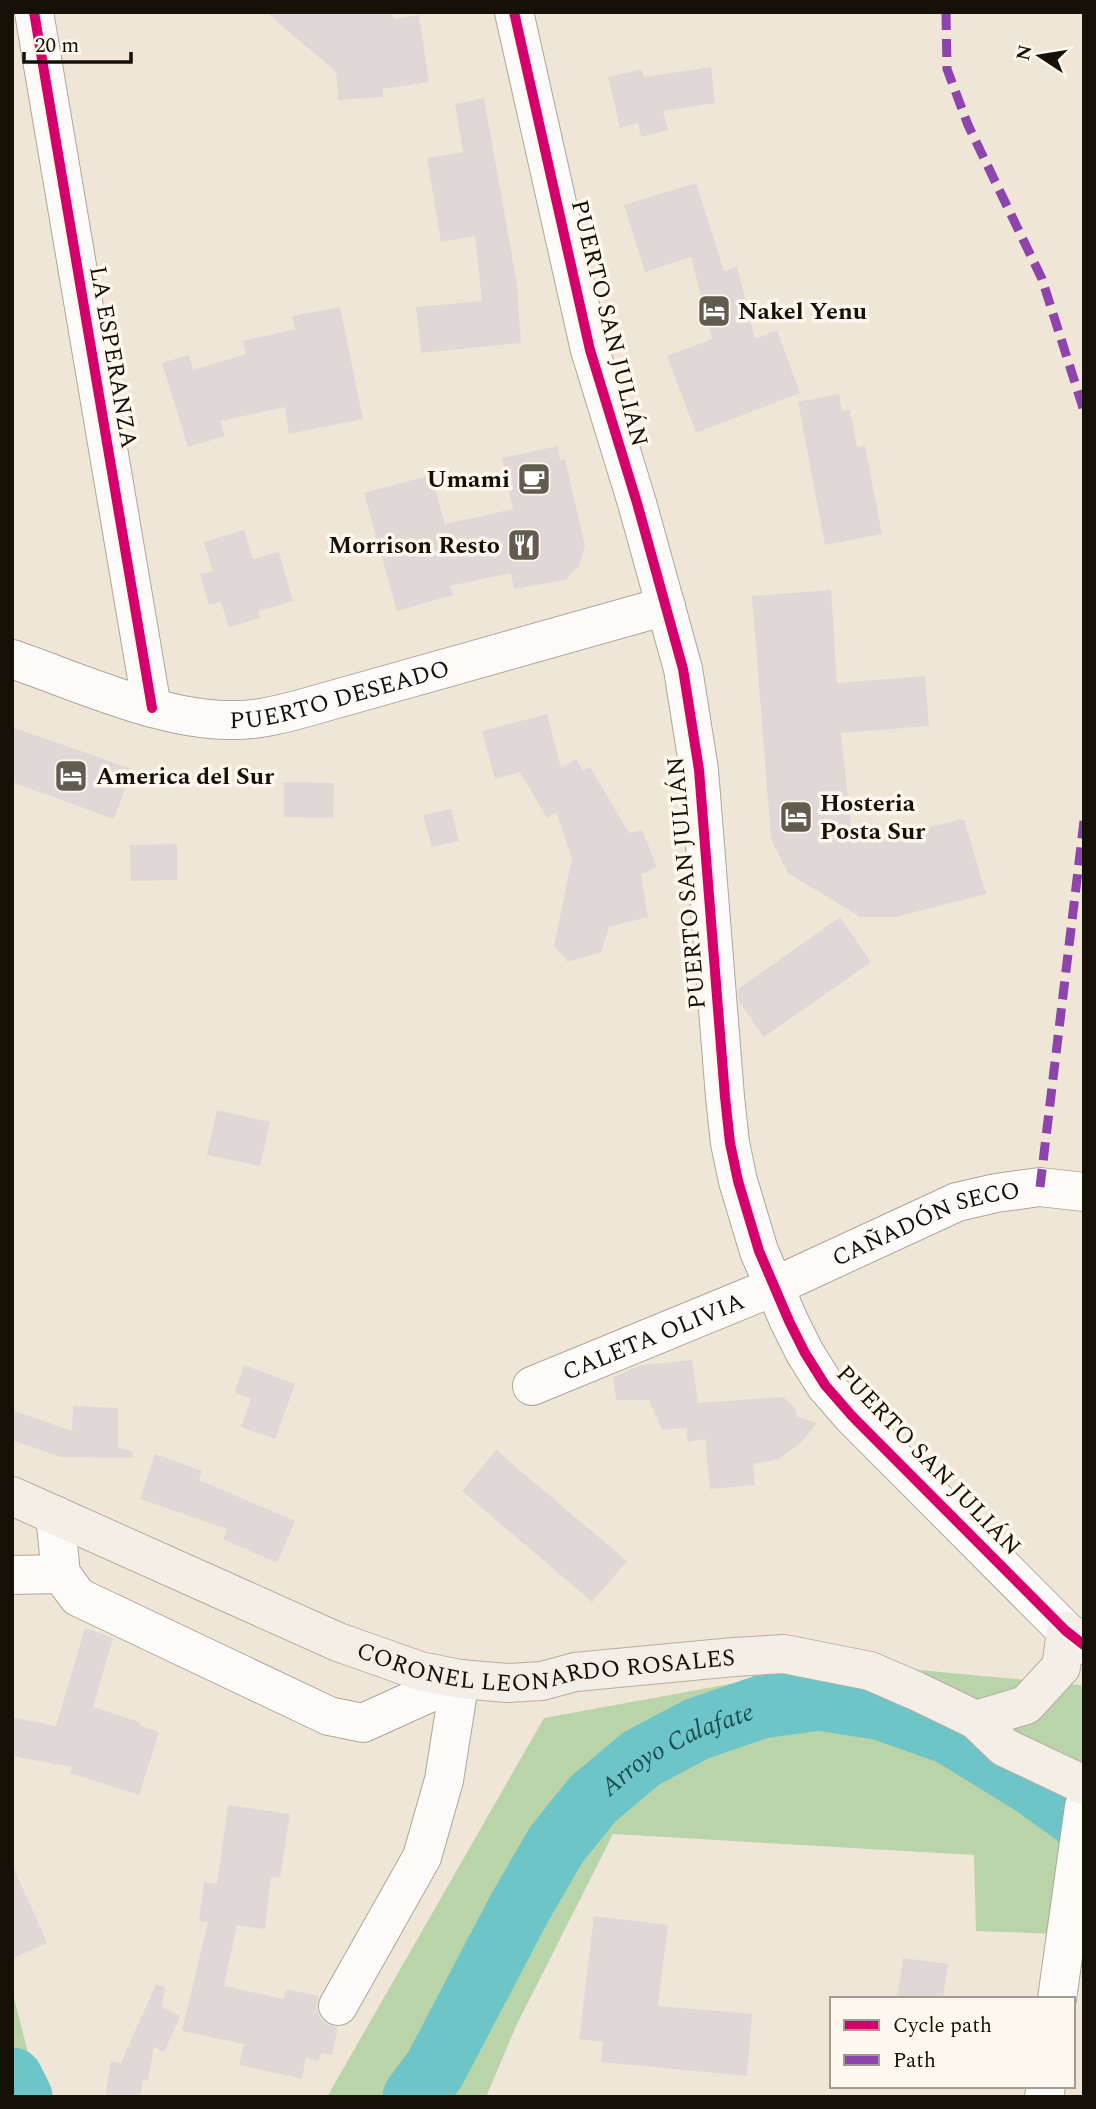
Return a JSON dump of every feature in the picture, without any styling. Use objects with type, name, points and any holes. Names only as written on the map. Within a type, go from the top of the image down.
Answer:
[{"type":"main road","name":"CORONEL LEONARDO ROSALES","points":[[12,1496],[338,1642],[421,1671],[460,1679],[507,1683],[542,1681],[575,1672],[785,1654],[870,1671],[916,1691],[976,1720],[1004,1747],[1084,1785]]},
{"type":"main road","points":[[976,1720],[1026,1705],[1061,1667],[1075,1638]]},
{"type":"street","name":"LA ESPERANZA","points":[[34,12],[152,708]]},
{"type":"street","name":"PUERTO SAN JULIÁN","points":[[514,12],[590,350],[637,503],[683,669],[699,770],[730,1143],[747,1218],[773,1287],[805,1353],[834,1395],[1075,1638]]},
{"type":"street","name":"PUERTO DESEADO","points":[[12,659],[152,708],[197,718],[261,718],[666,606]]},
{"type":"street","name":"CAÑADÓN SECO","points":[[773,1287],[957,1202],[1040,1187],[1084,1192]]},
{"type":"street","name":"CALETA OLIVIA","points":[[532,1387],[773,1287]]},
{"type":"street","points":[[54,1515],[61,1574],[78,1597],[329,1716],[363,1723],[460,1679]]},
{"type":"street","points":[[12,1575],[61,1574]]},
{"type":"street","points":[[338,2006],[422,1857],[444,1780],[460,1679]]},
{"type":"street","points":[[1057,1997],[1084,1809]]},
{"type":"green space","points":[[844,1663],[1084,1687],[1084,1935],[976,1931],[974,1855],[613,1834],[516,2026],[486,2097],[327,2097],[544,1718]]},
{"type":"green space","points":[[12,1990],[39,2096],[41,2097],[12,2097]]},
{"type":"building","points":[[266,12],[391,12],[394,19],[419,15],[429,82],[383,89],[383,97],[338,100],[336,72]]},
{"type":"building","points":[[711,67],[715,103],[663,111],[668,130],[641,137],[638,123],[620,128],[608,77],[642,69],[644,77]]},
{"type":"building","points":[[484,98],[517,284],[521,343],[421,353],[416,307],[482,301],[475,236],[441,242],[427,158],[463,152],[455,104]]},
{"type":"building","points":[[696,183],[724,271],[737,267],[755,339],[777,330],[800,393],[696,433],[667,356],[712,339],[691,257],[645,272],[624,205]]},
{"type":"building","points":[[340,307],[363,419],[289,434],[285,407],[220,421],[225,436],[188,447],[162,363],[189,355],[193,370],[246,354],[243,341],[295,329],[292,316]]},
{"type":"building","points":[[839,394],[842,411],[850,410],[857,447],[865,446],[882,534],[825,545],[798,402]]},
{"type":"building","points":[[558,446],[560,460],[565,459],[585,546],[579,566],[565,580],[514,589],[511,573],[450,586],[453,595],[397,611],[364,493],[431,475],[445,524],[513,509],[502,458]]},
{"type":"building","points":[[244,530],[253,559],[279,552],[293,601],[259,611],[260,618],[229,627],[221,602],[209,605],[200,574],[213,571],[204,542]]},
{"type":"building","points":[[831,590],[837,683],[925,676],[929,726],[841,733],[851,826],[873,839],[964,819],[986,894],[896,917],[860,917],[788,873],[771,839],[752,596]]},
{"type":"building","points":[[547,714],[561,768],[576,759],[583,771],[590,767],[629,833],[642,830],[657,867],[641,875],[648,917],[609,927],[601,952],[568,962],[554,946],[572,858],[556,812],[547,818],[520,772],[495,779],[482,731]]},
{"type":"building","name":"America del Sur","points":[[12,727],[132,769],[114,819],[12,782]]},
{"type":"building","points":[[284,782],[334,783],[333,818],[284,817]]},
{"type":"building","points":[[451,809],[459,841],[432,847],[423,815]]},
{"type":"building","points":[[177,844],[177,880],[131,881],[130,845]]},
{"type":"building","points":[[840,917],[871,962],[764,1037],[739,1002],[738,989]]},
{"type":"building","points":[[217,1110],[270,1122],[260,1166],[207,1155]]},
{"type":"building","points":[[692,1360],[698,1403],[783,1397],[795,1408],[797,1417],[817,1423],[802,1442],[779,1459],[753,1464],[755,1485],[710,1489],[705,1439],[688,1442],[686,1428],[662,1430],[649,1400],[616,1400],[613,1377],[641,1365]]},
{"type":"building","points":[[244,1365],[295,1384],[275,1439],[241,1427],[251,1399],[234,1393]]},
{"type":"building","points":[[73,1406],[118,1408],[118,1447],[133,1452],[132,1458],[60,1457],[12,1440],[12,1410],[72,1431]]},
{"type":"building","points":[[496,1450],[627,1561],[592,1602],[462,1491]]},
{"type":"building","points":[[155,1454],[202,1471],[199,1480],[295,1521],[277,1563],[223,1539],[227,1529],[140,1499]]},
{"type":"building","points":[[85,1628],[113,1638],[93,1707],[140,1722],[139,1725],[159,1732],[139,1795],[70,1773],[72,1767],[12,1756],[12,1717],[56,1726]]},
{"type":"building","points":[[228,1805],[290,1814],[280,1878],[271,1877],[265,1929],[237,1925],[224,1986],[284,1999],[286,1989],[319,1996],[316,2007],[320,2018],[328,2025],[338,2028],[332,2055],[321,2053],[319,2061],[306,2058],[302,2079],[239,2065],[244,2044],[182,2031],[208,1922],[199,1921],[204,1882],[217,1884]]},
{"type":"building","points":[[12,1864],[47,1943],[12,1959]]},
{"type":"building","points":[[594,1916],[668,1925],[658,2006],[752,2014],[747,2076],[601,2062],[603,2042],[579,2039]]},
{"type":"building","points":[[903,1958],[948,1964],[943,1997],[897,1997]]},
{"type":"building","points":[[156,1984],[165,1987],[162,2007],[180,2016],[164,2052],[154,2047],[148,2081],[143,2079],[140,2097],[105,2097],[111,2061],[121,2063]]},
{"type":"waterway","name":"Arroyo Calafate","points":[[414,2097],[435,2069],[519,1909],[556,1845],[593,1799],[642,1758],[697,1729],[761,1707],[818,1699],[882,1709],[950,1733],[1034,1785],[1084,1821]]},
{"type":"waterway","name":"Arroyo Calafate","points":[[12,2079],[21,2097]]},
{"type":"marked path","points":[[946,12],[947,69],[968,125],[1042,279],[1084,411]]},
{"type":"marked path","points":[[1040,1187],[1084,821]]},
{"type":"cycle path","points":[[34,12],[152,708]]},
{"type":"cycle path","points":[[514,12],[590,350],[637,503],[683,669],[699,770],[730,1143],[738,1181],[759,1251],[789,1321],[825,1385],[852,1416],[1066,1631],[1084,1645]]},
{"type":"place","name":"Nakel Yenu","points":[[714,311]]},
{"type":"place","name":"Umami","points":[[534,479]]},
{"type":"place","name":"Morrison Resto","points":[[524,545]]},
{"type":"place","name":"America del Sur","points":[[71,776]]},
{"type":"place","name":"Hosteria Posta Sur","points":[[796,817]]}]
